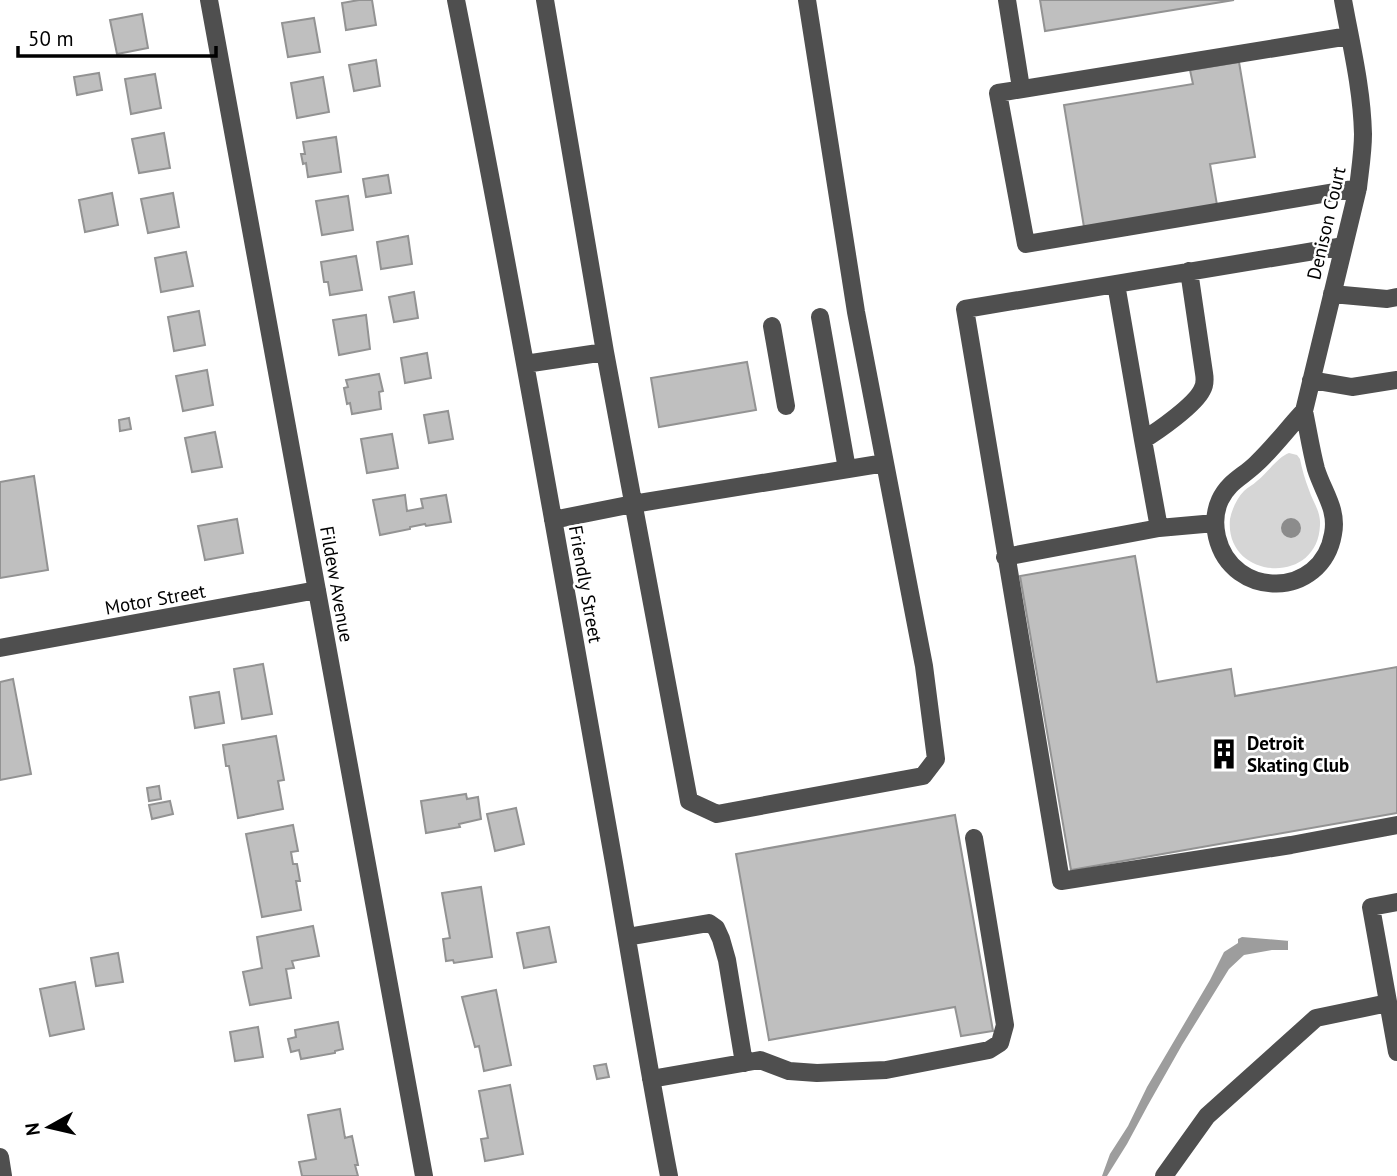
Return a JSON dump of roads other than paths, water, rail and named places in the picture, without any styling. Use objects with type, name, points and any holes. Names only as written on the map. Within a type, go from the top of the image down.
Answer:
[{"type":"street","name":"Fildew Avenue","points":[[209,0],[424,1176]]},
{"type":"street","name":"Friendly Street","points":[[456,0],[525,365],[669,1176]]},
{"type":"street","points":[[545,0],[605,352],[689,801],[717,814],[923,776],[936,759],[924,666],[856,312],[807,0]]},
{"type":"street","points":[[1007,0],[1021,89]]},
{"type":"street","name":"Denison Court","points":[[1304,411],[1257,463],[1236,479],[1219,502],[1215,523],[1219,545],[1225,558],[1234,569],[1259,583],[1274,585],[1302,578],[1323,559],[1334,533],[1331,504],[1316,468],[1304,411],[1362,162],[1363,135],[1358,88],[1343,0]]},
{"type":"street","points":[[1349,36],[998,93],[1026,244],[1358,188]]},
{"type":"street","points":[[1344,246],[965,309],[1061,881],[1291,845],[1397,825]]},
{"type":"street","points":[[1143,440],[1163,428],[1196,398],[1203,388],[1204,373],[1189,271]]},
{"type":"street","points":[[1116,284],[1159,528]]},
{"type":"street","points":[[1332,294],[1397,298]]},
{"type":"street","points":[[820,317],[847,469]]},
{"type":"street","points":[[772,326],[786,406]]},
{"type":"street","points":[[525,365],[605,352]]},
{"type":"street","points":[[1311,380],[1352,387],[1397,380]]},
{"type":"street","points":[[553,520],[885,463]]},
{"type":"street","points":[[1005,557],[1159,528],[1215,523]]},
{"type":"street","name":"Motor Street","points":[[0,648],[317,590]]},
{"type":"street","points":[[651,1079],[760,1060],[789,1071],[817,1073],[886,1070],[989,1050],[1000,1043],[1005,1025],[974,838]]},
{"type":"street","points":[[1397,902],[1371,907],[1397,1052]]},
{"type":"street","points":[[627,937],[709,923],[716,928],[727,960],[744,1063]]},
{"type":"street","points":[[1164,1176],[1207,1116],[1316,1018],[1388,1003]]},
{"type":"street","points":[[0,1157],[3,1176]]},
{"type":"place","name":"Detroit Skating Club","points":[[1224,754]]}]
